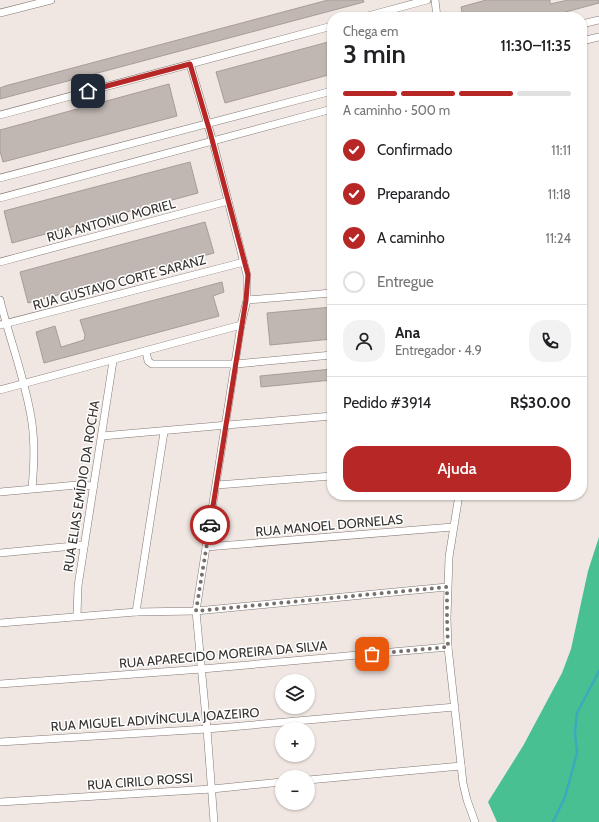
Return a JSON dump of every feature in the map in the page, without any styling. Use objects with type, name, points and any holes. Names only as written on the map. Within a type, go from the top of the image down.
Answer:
[{"type":"street","points":[[0,13],[51,0]]},
{"type":"street","points":[[383,12],[427,0]]},
{"type":"street","points":[[435,0],[436,12]]},
{"type":"street","points":[[587,23],[599,20]]},
{"type":"street","points":[[0,115],[327,27]]},
{"type":"street","points":[[587,40],[599,37]]},
{"type":"street","points":[[190,64],[213,142],[248,275],[246,300],[196,611],[208,729],[214,822]]},
{"type":"street","points":[[0,178],[327,92]]},
{"type":"street","points":[[0,198],[327,110]]},
{"type":"street","name":"RUA ANTONIO MORIEL","points":[[0,262],[228,201]]},
{"type":"street","name":"RUA GUSTAVO CORTE SARANZ","points":[[3,325],[244,262]]},
{"type":"street","points":[[246,300],[327,293]]},
{"type":"street","points":[[0,300],[3,325],[24,384],[32,424],[34,456],[32,488]]},
{"type":"street","points":[[0,390],[113,361],[242,325]]},
{"type":"street","points":[[146,351],[148,361],[156,364],[236,364],[327,355]]},
{"type":"street","name":"RUA ELIAS EMÍDIO DA ROCHA","points":[[77,616],[78,586],[113,361]]},
{"type":"street","points":[[102,436],[164,432],[327,416]]},
{"type":"street","points":[[136,612],[164,432]]},
{"type":"street","points":[[217,485],[327,476]]},
{"type":"street","points":[[0,492],[77,484],[94,486]]},
{"type":"street","points":[[458,500],[449,557],[447,587],[448,647],[461,766],[467,800],[475,822]]},
{"type":"street","name":"RUA MANOEL DORNELAS","points":[[206,547],[453,526]]},
{"type":"street","points":[[0,553],[84,545]]},
{"type":"street","points":[[0,623],[136,612],[196,611],[447,587]]},
{"type":"street","name":"RUA APARECIDO MOREIRA DA SILVA","points":[[0,684],[202,669],[448,647]]},
{"type":"street","name":"RUA MIGUEL ADIVÍNCULA JOAZEIRO","points":[[0,742],[208,729],[455,707]]},
{"type":"street","points":[[315,779],[461,766]]},
{"type":"street","name":"RUA CIRILO ROSSI","points":[[0,802],[212,789],[275,783]]},
{"type":"green space","points":[[599,537],[599,822],[497,822],[488,802],[523,746],[562,673],[571,649],[588,571]]},
{"type":"building","points":[[328,0],[363,0],[364,2],[0,99],[0,88],[5,86]]},
{"type":"building","points":[[486,0],[550,0],[550,4],[568,0],[599,0],[599,3],[566,12],[462,12],[461,7]]},
{"type":"building","points":[[327,42],[327,75],[225,103],[216,72]]},
{"type":"building","points":[[169,84],[177,116],[3,162],[0,151],[0,130]]},
{"type":"building","points":[[190,162],[198,193],[12,243],[4,211]]},
{"type":"building","points":[[205,222],[214,253],[28,303],[20,272]]},
{"type":"building","points":[[222,282],[224,292],[213,296],[219,316],[44,363],[36,332],[55,326],[61,347],[84,340],[85,335],[80,320]]},
{"type":"building","points":[[327,307],[327,339],[270,345],[267,313]]},
{"type":"building","points":[[327,369],[327,380],[261,387],[260,376]]},
{"type":"waterway","points":[[553,822],[565,797],[577,753],[575,733],[577,713],[599,671]]},
{"type":"way so far","points":[[210,525],[196,611],[447,587],[448,647],[372,654]]},
{"type":"route","points":[[88,91],[190,64],[208,124],[248,275],[248,288],[210,525]]}]
